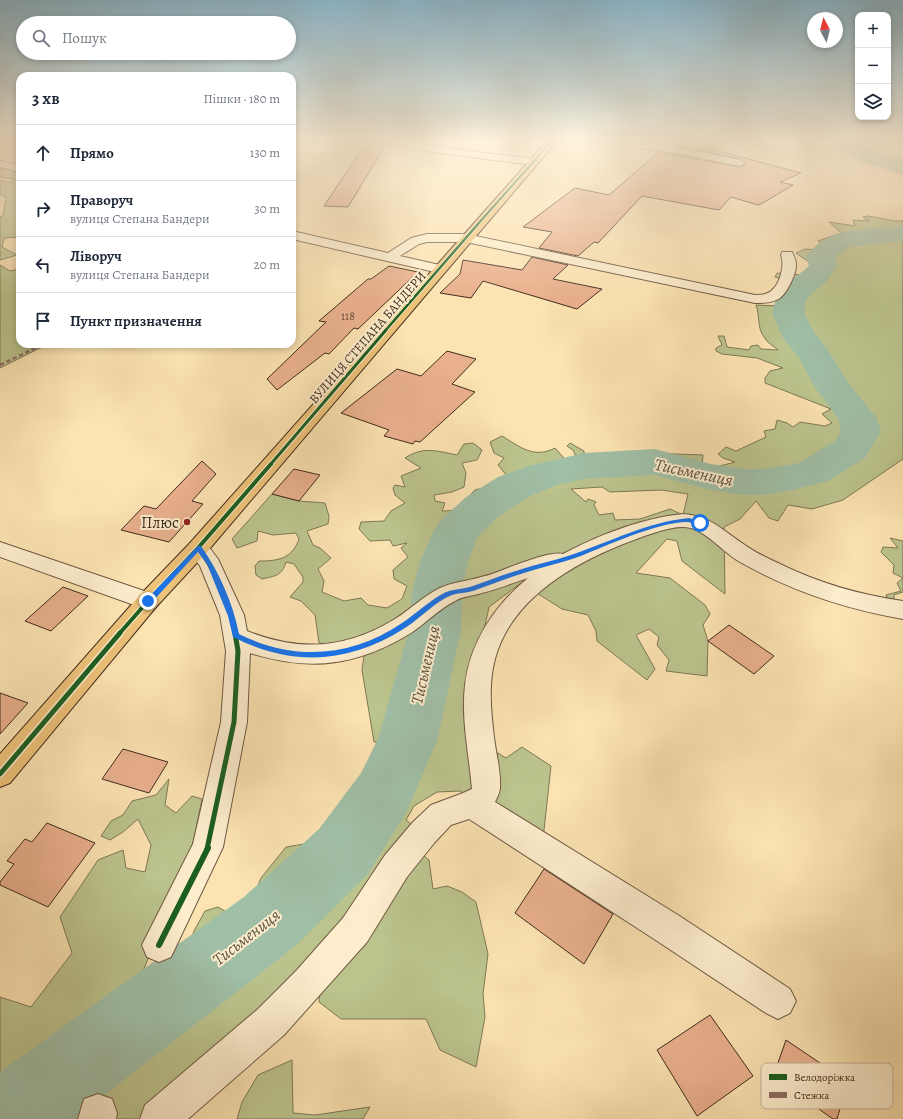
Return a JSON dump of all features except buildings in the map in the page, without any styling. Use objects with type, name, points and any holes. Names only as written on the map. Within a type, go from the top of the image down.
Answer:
[{"type":"main road","name":"ВУЛИЦЯ СТЕПАНА БАНДЕРИ","points":[[0,774],[148,601],[198,548],[505,193]]},
{"type":"street","points":[[296,236],[439,269]]},
{"type":"street","points":[[389,258],[415,241],[427,238],[466,238],[726,294],[768,298],[780,291],[790,269],[791,263],[787,255]]},
{"type":"street","points":[[296,246],[313,240]]},
{"type":"street","points":[[236,636],[256,646],[281,653],[305,656],[349,650],[386,637],[405,625],[437,600],[450,593],[470,589],[573,557],[621,537],[675,521],[689,520],[706,526],[736,550],[784,575],[849,600],[903,610]]},
{"type":"street","points":[[159,945],[208,847],[234,722],[238,651],[232,616],[210,564],[198,548]]},
{"type":"street","points":[[0,549],[148,601]]},
{"type":"street","points":[[159,1119],[271,1022],[308,983],[355,930],[396,866],[424,832],[441,815],[472,804],[482,798],[486,789],[478,714],[478,684],[484,655],[495,629],[510,607],[531,587],[573,557]]},
{"type":"street","points":[[472,804],[666,927],[778,1001]]},
{"type":"green space","points":[[16,193],[16,237],[4,238],[2,247],[16,255],[0,260],[0,217],[3,216],[6,198],[0,194]]},
{"type":"green space","points":[[868,216],[903,221],[903,459],[843,500],[812,509],[788,505],[778,521],[769,518],[756,501],[740,519],[724,527],[725,594],[682,561],[677,541],[667,539],[636,573],[670,578],[705,605],[710,614],[703,625],[708,641],[707,676],[666,671],[669,660],[657,645],[659,637],[649,629],[636,635],[655,669],[647,680],[597,641],[596,631],[588,615],[562,609],[521,583],[489,607],[479,653],[491,749],[506,758],[522,747],[551,766],[543,839],[465,799],[461,791],[437,792],[414,806],[406,820],[411,824],[420,853],[429,860],[433,889],[447,886],[462,892],[476,902],[488,954],[483,994],[485,1017],[476,1067],[440,1050],[426,1019],[341,1019],[319,1002],[321,959],[151,1119],[0,1119],[0,997],[31,1007],[72,953],[60,917],[98,860],[123,850],[126,868],[145,872],[151,845],[138,819],[123,832],[110,840],[101,836],[111,821],[123,815],[132,801],[156,795],[169,779],[165,805],[176,813],[192,796],[202,799],[193,843],[137,987],[158,981],[167,958],[186,954],[194,931],[205,911],[218,907],[228,913],[245,906],[236,934],[252,922],[262,907],[255,893],[261,878],[286,847],[341,838],[351,813],[363,804],[360,779],[380,777],[382,758],[395,744],[374,742],[362,670],[364,656],[342,646],[319,643],[315,615],[301,601],[290,597],[303,582],[303,577],[294,564],[286,562],[280,573],[271,577],[262,579],[256,575],[255,566],[259,561],[284,558],[292,551],[299,539],[296,533],[273,535],[258,531],[257,541],[237,548],[232,539],[272,494],[299,501],[325,503],[329,516],[328,524],[307,531],[313,545],[320,548],[331,558],[318,569],[324,581],[322,592],[344,601],[361,598],[368,605],[387,608],[402,599],[407,586],[394,579],[393,570],[408,557],[401,548],[407,543],[393,546],[390,540],[370,541],[359,529],[361,522],[384,521],[391,511],[405,503],[395,495],[393,488],[395,485],[405,487],[401,476],[421,468],[405,458],[412,454],[430,450],[457,455],[464,444],[473,443],[482,450],[477,460],[462,463],[466,473],[464,487],[452,492],[434,495],[435,501],[445,503],[442,511],[466,510],[465,500],[475,490],[506,482],[507,476],[498,465],[504,458],[494,453],[490,442],[502,436],[521,448],[534,452],[547,451],[555,448],[573,468],[577,459],[573,450],[567,446],[570,443],[584,451],[584,463],[588,470],[602,461],[632,467],[646,453],[703,455],[702,466],[716,467],[735,462],[723,458],[718,454],[726,447],[736,451],[766,437],[764,431],[775,429],[777,420],[787,423],[793,427],[800,422],[825,426],[832,423],[822,414],[831,409],[765,383],[765,378],[770,371],[783,368],[757,358],[722,354],[716,351],[716,348],[722,345],[718,336],[724,336],[727,347],[749,350],[751,346],[758,345],[761,349],[778,350],[767,341],[762,333],[759,326],[756,305],[802,307],[805,293],[791,282],[775,277],[777,273],[803,275],[825,273],[796,253],[805,249],[833,251],[818,241],[841,233],[829,222],[855,226],[853,220],[869,221],[863,217]],"holes":[[[602,487],[610,492],[661,490],[688,494],[683,515],[670,509],[640,519],[615,520],[613,513],[599,515],[594,505],[596,502],[588,499],[586,502],[571,489]],[[525,489],[489,514],[478,505],[503,493]]]},
{"type":"green space","points":[[0,265],[10,271],[16,270],[16,348],[40,348],[0,368]]},
{"type":"green space","points":[[890,538],[903,541],[903,578],[893,573],[894,565],[881,552],[883,547],[898,548]]},
{"type":"green space","points":[[903,578],[903,592],[894,595],[894,600],[888,601],[886,595],[901,591],[897,583]]},
{"type":"green space","points":[[292,1060],[293,1113],[315,1115],[370,1107],[363,1119],[237,1119],[242,1102],[258,1075]]},
{"type":"waterway","name":"Тисьмениця","points":[[0,1119],[25,1105],[269,922],[343,852],[383,794],[407,741],[435,630],[437,591],[444,562],[456,532],[482,507],[513,487],[544,475],[584,466],[655,462],[711,477],[743,482],[763,482],[813,472],[851,449],[861,431],[857,417],[834,389],[814,354],[800,338],[788,313],[791,299],[803,285],[817,275],[823,265],[820,257],[825,250],[837,242],[849,239],[903,233]]},
{"type":"marked path","points":[[0,365],[36,348]]},
{"type":"cycle path","points":[[0,774],[148,601],[198,548],[506,193]]},
{"type":"cycle path","points":[[159,945],[208,847],[234,722],[238,651],[232,615],[210,564],[198,548]]},
{"type":"place","name":"Плюс","points":[[187,522]]},
{"type":"route","points":[[148,601],[198,548],[210,564],[232,616],[236,636],[256,646],[281,653],[305,656],[328,654],[349,650],[386,637],[405,625],[437,600],[450,593],[470,589],[573,557],[589,549],[621,537],[675,521],[689,520],[700,523]]}]
